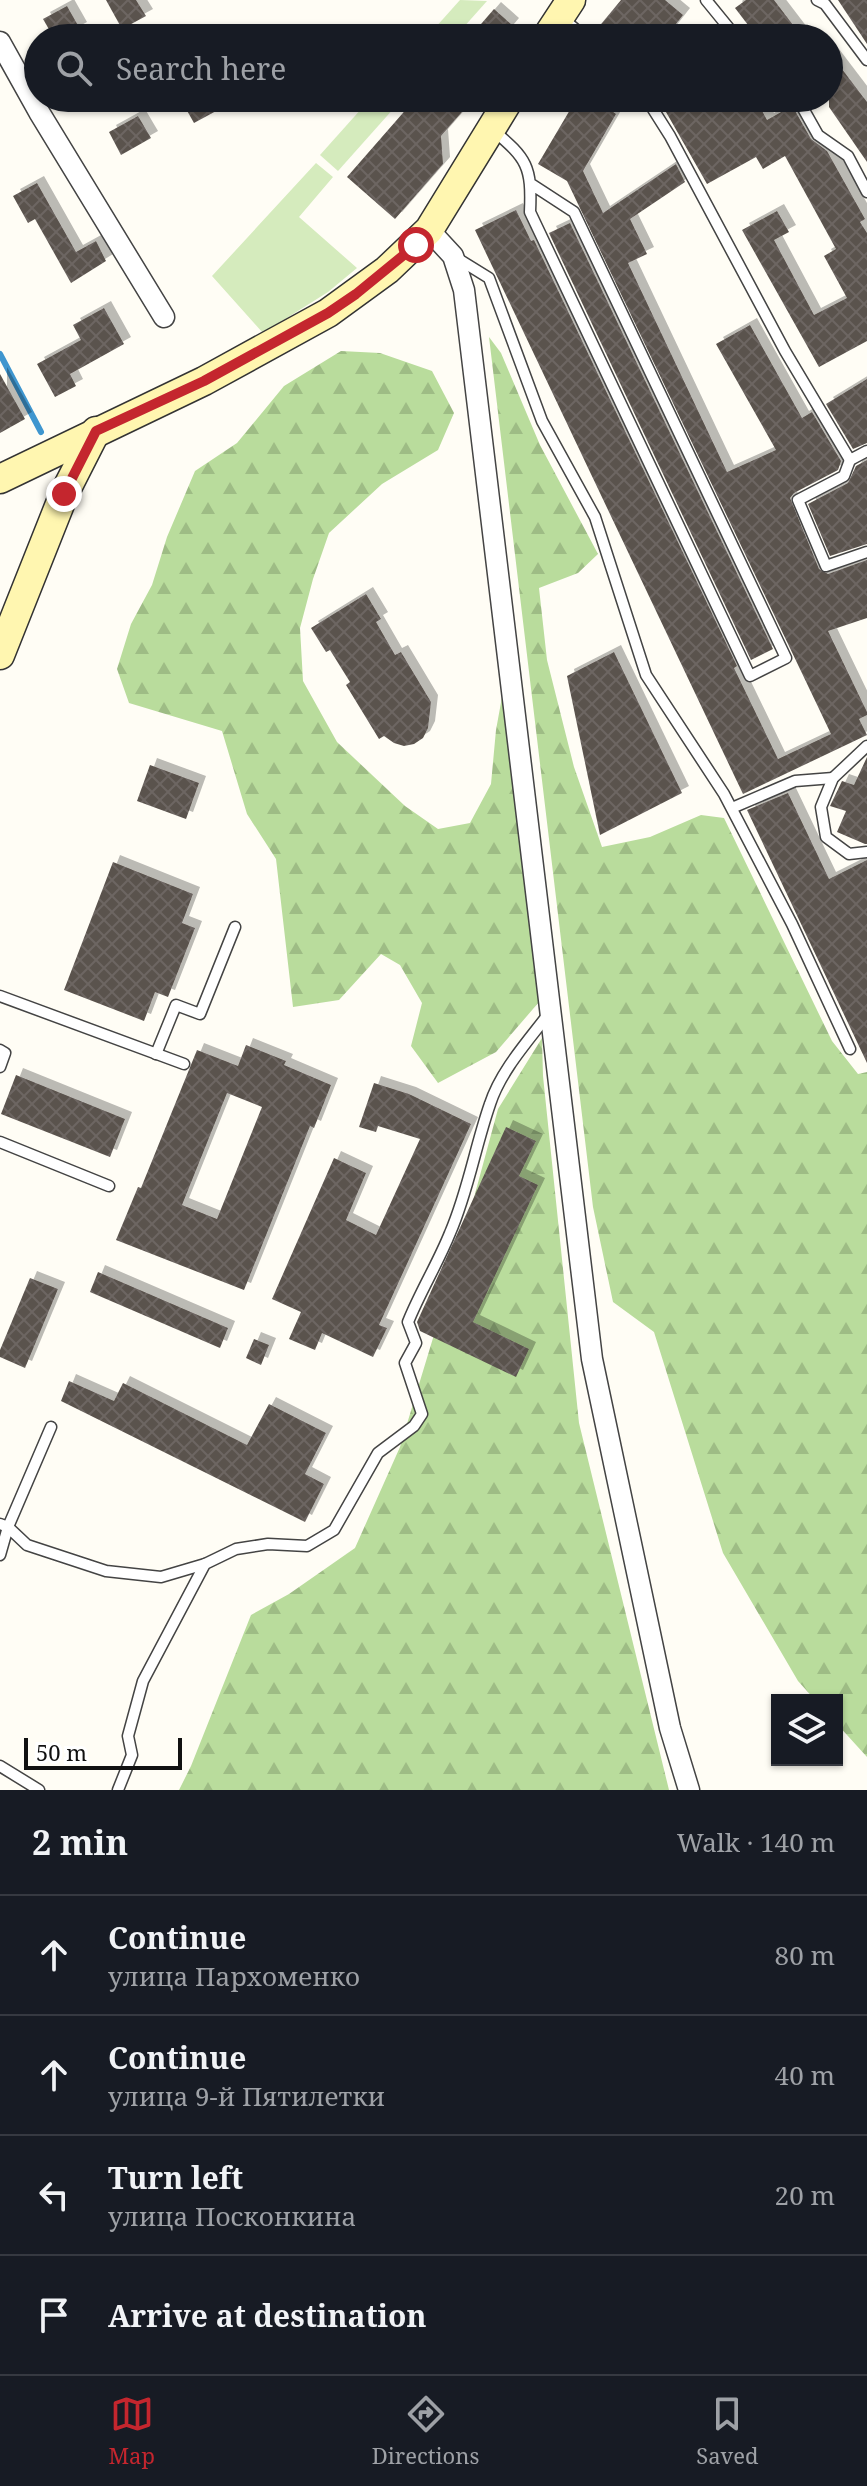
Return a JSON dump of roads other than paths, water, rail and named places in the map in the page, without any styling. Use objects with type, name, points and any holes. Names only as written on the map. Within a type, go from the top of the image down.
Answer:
[{"type":"street","points":[[0,42],[24,85]]},
{"type":"street","points":[[39,112],[164,317]]},
{"type":"street","points":[[0,479],[204,381],[356,294],[416,245],[429,230],[501,112]]},
{"type":"street","points":[[429,230],[453,256],[464,290],[592,1359],[670,1728],[689,1790]]},
{"type":"street","points":[[0,655],[64,494],[96,431]]},
{"type":"lane","points":[[706,0],[726,24]]},
{"type":"lane","points":[[817,0],[825,4],[840,24]]},
{"type":"lane","points":[[843,28],[867,60]]},
{"type":"lane","points":[[655,112],[785,351],[850,460]]},
{"type":"lane","points":[[805,112],[818,135],[848,156],[867,192]]},
{"type":"lane","points":[[491,129],[521,154],[531,184],[530,212],[750,676],[786,658],[574,212],[531,184]]},
{"type":"lane","points":[[453,256],[489,278],[542,421],[595,517],[646,675],[732,808],[792,924],[850,1049]]},
{"type":"lane","points":[[867,451],[850,460],[844,476],[798,500],[826,566],[867,552]]},
{"type":"lane","points":[[867,746],[833,778],[821,807],[826,837],[849,854],[867,852]]},
{"type":"lane","points":[[732,808],[795,781],[833,778]]},
{"type":"lane","points":[[156,1054],[176,1005],[200,1014],[235,927]]},
{"type":"lane","points":[[0,996],[184,1064]]},
{"type":"lane","points":[[4,1525],[27,1545],[106,1571],[161,1577],[205,1564],[236,1549],[268,1544],[307,1546],[334,1530],[378,1453],[414,1426],[422,1414],[405,1363],[416,1343],[408,1322],[451,1233],[478,1151],[490,1102],[510,1066],[551,1010]]},
{"type":"lane","points":[[0,1050],[5,1053],[0,1067]]},
{"type":"lane","points":[[0,1142],[109,1186]]},
{"type":"lane","points":[[0,1555],[4,1525],[51,1427]]},
{"type":"lane","points":[[118,1790],[132,1755],[128,1736],[143,1681],[205,1564]]},
{"type":"lane","points":[[0,1766],[39,1790]]},
{"type":"waterway","points":[[0,354],[41,432]]}]
